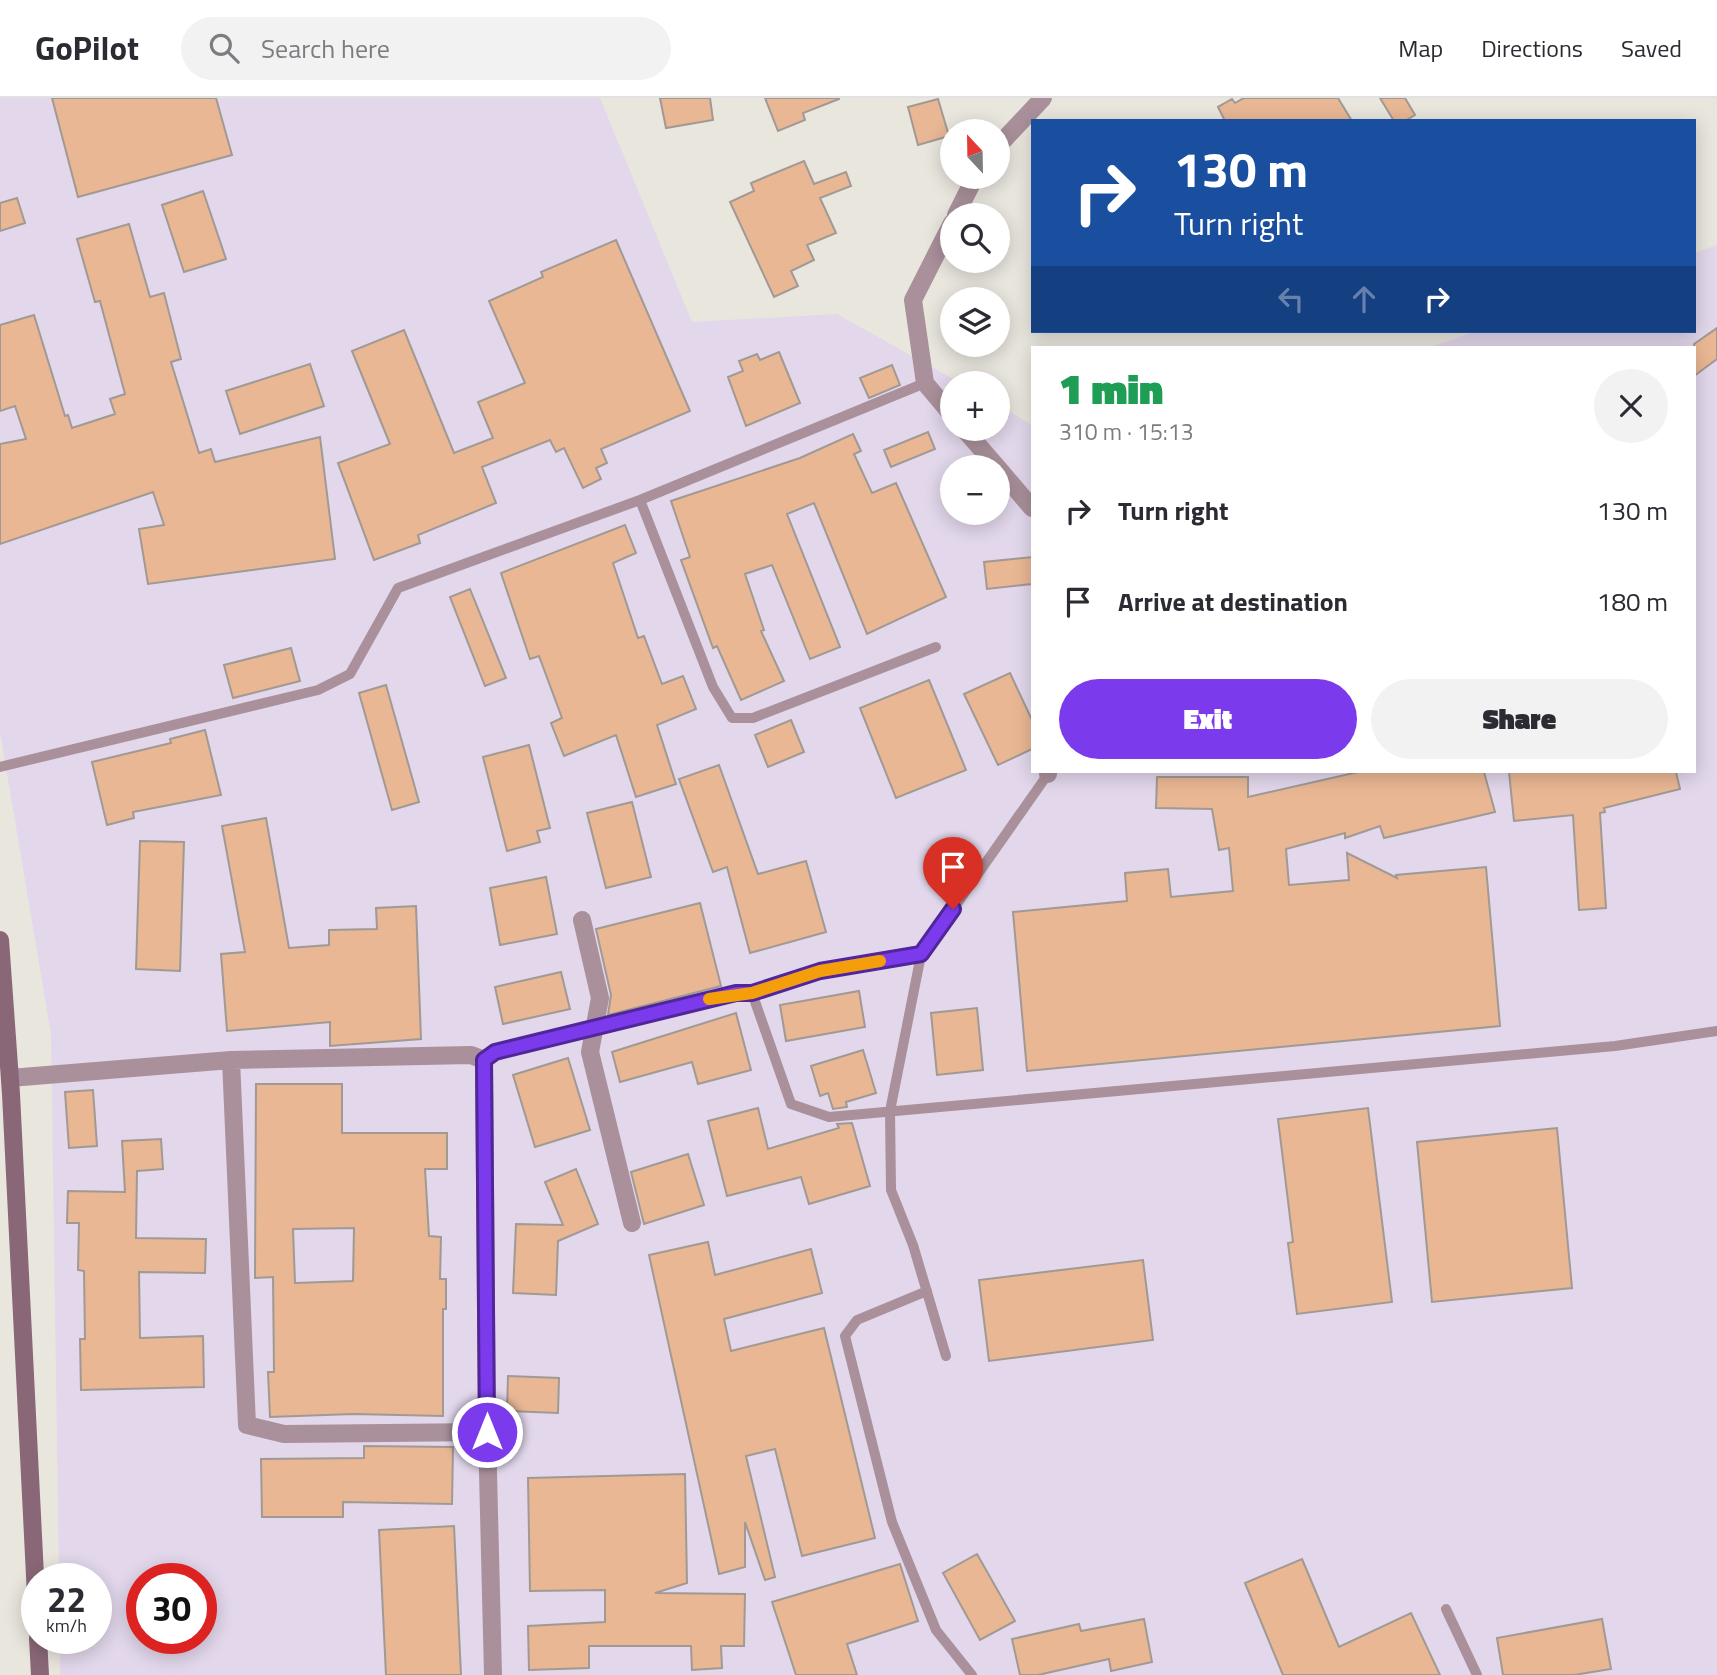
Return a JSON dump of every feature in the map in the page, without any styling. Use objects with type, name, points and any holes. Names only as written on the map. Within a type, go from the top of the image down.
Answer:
[{"type":"street","points":[[1010,133],[1043,98]]},
{"type":"street","points":[[940,247],[913,300],[925,383],[940,401]]},
{"type":"street","points":[[974,441],[987,455]]},
{"type":"street","points":[[1010,482],[1031,507]]},
{"type":"street","points":[[582,920],[600,998],[590,1052],[632,1223]]},
{"type":"street","points":[[0,940],[34,1563]]},
{"type":"street","points":[[7,1089],[231,1060],[471,1055],[484,1060],[487,1432],[493,1675]]},
{"type":"street","points":[[231,1060],[247,1425],[284,1434],[487,1432]]},
{"type":"street","points":[[39,1654],[40,1675]]},
{"type":"lane","points":[[0,767],[318,690],[350,674],[398,588],[640,500],[925,383]]},
{"type":"lane","points":[[640,500],[713,687],[732,718],[754,718],[936,647]]},
{"type":"lane","points":[[946,1356],[927,1291],[891,1190],[890,1111],[921,954],[1048,773]]},
{"type":"lane","points":[[484,1060],[495,1052],[736,993],[752,993],[820,971],[921,954]]},
{"type":"lane","points":[[752,993],[791,1104],[829,1117],[1615,1046],[1717,1031]]},
{"type":"lane","points":[[927,1291],[857,1320],[845,1336],[892,1522],[936,1630],[972,1675]]},
{"type":"lane","points":[[1446,1609],[1477,1675]]},
{"type":"shaded area","points":[[0,98],[600,98],[692,322],[837,314],[940,372],[940,441],[1010,441],[1010,412],[1031,424],[1031,773],[1696,773],[1696,346],[1434,346],[1471,333],[1696,333],[1696,252],[1717,245],[1717,1675],[60,1675],[60,1654],[112,1654],[112,1563],[59,1563],[51,1034],[0,732]]},
{"type":"building","points":[[52,98],[216,98],[232,155],[78,197]]},
{"type":"building","points":[[660,98],[710,98],[713,120],[666,128]]},
{"type":"building","points":[[765,98],[839,99],[803,113],[805,120],[778,131]]},
{"type":"building","points":[[1244,98],[1338,98],[1351,119],[1224,119],[1218,107],[1232,99],[1235,103]]},
{"type":"building","points":[[1380,98],[1405,98],[1415,115],[1408,119],[1393,119]]},
{"type":"building","points":[[938,99],[944,119],[940,119],[940,139],[918,145],[908,107]]},
{"type":"building","points":[[804,161],[814,184],[846,172],[851,186],[820,198],[836,233],[807,245],[814,260],[791,271],[798,286],[774,297],[730,202],[754,191],[751,183]]},
{"type":"building","points":[[203,191],[226,259],[184,272],[162,205]]},
{"type":"building","points":[[17,198],[25,223],[0,231],[0,203]]},
{"type":"building","points":[[129,224],[150,297],[164,293],[181,359],[171,362],[199,453],[211,449],[215,462],[320,437],[335,559],[148,584],[139,529],[164,525],[153,492],[0,544],[0,444],[26,439],[15,406],[0,411],[0,325],[34,315],[65,416],[68,415],[72,428],[115,414],[110,399],[125,394],[100,301],[95,302],[77,239]]},
{"type":"building","points":[[616,240],[690,411],[601,449],[607,463],[596,468],[601,479],[583,488],[564,448],[556,452],[550,440],[482,467],[496,503],[418,535],[420,543],[374,560],[338,463],[390,444],[352,351],[404,330],[454,453],[493,438],[478,402],[525,383],[489,301],[543,277],[541,272]]},
{"type":"building","points":[[1717,328],[1717,359],[1696,375],[1696,346],[1694,344]]},
{"type":"building","points":[[779,352],[800,403],[746,426],[728,377],[743,371],[739,361],[757,354],[760,360]]},
{"type":"building","points":[[310,364],[324,406],[240,434],[226,391]]},
{"type":"building","points":[[892,365],[900,385],[869,398],[860,378]]},
{"type":"building","points":[[928,432],[935,449],[891,467],[884,450]]},
{"type":"building","points":[[853,434],[861,451],[854,454],[872,493],[896,483],[946,597],[867,634],[814,503],[787,514],[840,647],[810,659],[772,565],[745,574],[764,630],[761,631],[784,681],[741,700],[717,646],[713,648],[681,560],[690,557],[671,501],[800,458]]},
{"type":"building","points":[[625,525],[636,553],[613,563],[638,638],[644,636],[662,684],[683,676],[696,709],[657,725],[676,784],[636,797],[616,735],[564,756],[551,723],[562,718],[539,656],[530,659],[501,573]]},
{"type":"building","points":[[1031,557],[1031,584],[987,589],[984,562]]},
{"type":"building","points":[[470,589],[506,678],[485,686],[450,597]]},
{"type":"building","points":[[291,648],[300,681],[233,698],[224,665]]},
{"type":"building","points":[[1010,673],[1031,718],[1031,749],[998,765],[964,694]]},
{"type":"building","points":[[929,680],[966,770],[896,798],[860,708]]},
{"type":"building","points":[[386,685],[419,802],[392,810],[359,693]]},
{"type":"building","points":[[791,720],[804,752],[768,767],[755,735]]},
{"type":"building","points":[[205,730],[221,795],[133,812],[134,818],[107,825],[92,762],[171,743],[170,739]]},
{"type":"building","points":[[529,745],[550,828],[537,831],[540,842],[507,851],[483,757]]},
{"type":"building","points":[[719,765],[758,874],[806,861],[826,932],[750,953],[727,867],[713,872],[679,779]]},
{"type":"building","points":[[1354,773],[1484,773],[1495,812],[1384,838],[1380,826],[1345,838],[1345,833],[1286,849],[1289,885],[1349,880],[1347,853],[1397,878],[1396,875],[1486,867],[1500,1026],[1027,1071],[1013,912],[1127,901],[1125,873],[1168,869],[1171,897],[1233,891],[1229,848],[1219,850],[1212,809],[1156,808],[1157,777],[1248,777],[1248,797]]},
{"type":"building","points":[[1509,773],[1676,773],[1680,789],[1604,808],[1605,812],[1600,813],[1606,908],[1579,910],[1573,815],[1514,821]]},
{"type":"building","points":[[632,802],[651,877],[606,888],[587,813]]},
{"type":"building","points":[[266,818],[289,948],[329,945],[329,930],[377,929],[376,908],[416,906],[421,1039],[330,1046],[330,1022],[227,1031],[221,954],[245,952],[222,826]]},
{"type":"building","points":[[140,841],[184,842],[180,971],[136,969]]},
{"type":"building","points":[[546,877],[557,934],[500,945],[490,888]]},
{"type":"building","points":[[700,903],[721,986],[608,1015],[611,995],[596,929]]},
{"type":"building","points":[[561,972],[570,1009],[503,1024],[495,987]]},
{"type":"building","points":[[859,991],[865,1027],[786,1041],[780,1005]]},
{"type":"building","points":[[977,1008],[983,1070],[937,1075],[931,1013]]},
{"type":"building","points":[[736,1013],[751,1070],[698,1084],[692,1062],[620,1082],[612,1052]]},
{"type":"building","points":[[863,1050],[876,1093],[846,1102],[847,1107],[833,1109],[828,1093],[820,1096],[811,1066]]},
{"type":"building","points":[[568,1058],[590,1130],[535,1147],[513,1075]]},
{"type":"building","points":[[256,1084],[342,1084],[342,1133],[447,1133],[447,1169],[425,1169],[429,1236],[441,1237],[440,1279],[446,1279],[446,1309],[443,1309],[443,1416],[353,1414],[270,1417],[268,1372],[274,1372],[273,1277],[255,1278]],"holes":[[[354,1228],[353,1281],[295,1283],[293,1229]]]},
{"type":"building","points":[[93,1090],[97,1146],[69,1148],[65,1092]]},
{"type":"building","points":[[758,1108],[768,1149],[839,1128],[837,1124],[852,1123],[870,1186],[809,1204],[801,1177],[727,1196],[708,1121]]},
{"type":"building","points":[[1368,1108],[1392,1302],[1297,1314],[1288,1243],[1293,1242],[1278,1119]]},
{"type":"building","points":[[1557,1128],[1572,1288],[1432,1302],[1417,1142]]},
{"type":"building","points":[[161,1139],[163,1169],[137,1171],[136,1238],[206,1239],[205,1273],[139,1272],[140,1338],[203,1336],[204,1387],[81,1390],[80,1339],[85,1339],[84,1271],[78,1270],[79,1223],[67,1223],[68,1191],[125,1192],[122,1141]]},
{"type":"building","points":[[688,1154],[704,1205],[644,1224],[631,1172]]},
{"type":"building","points":[[576,1169],[598,1224],[558,1241],[556,1295],[513,1293],[516,1224],[563,1225],[545,1182]]},
{"type":"building","points":[[708,1242],[715,1275],[811,1249],[822,1293],[724,1319],[731,1351],[824,1328],[875,1538],[802,1556],[775,1449],[746,1456],[775,1577],[765,1580],[745,1522],[745,1567],[719,1574],[649,1255]]},
{"type":"building","points":[[1143,1260],[1153,1340],[989,1361],[979,1280]]},
{"type":"building","points":[[508,1376],[559,1378],[558,1413],[507,1411]]},
{"type":"building","points":[[364,1446],[453,1447],[452,1504],[343,1502],[343,1517],[262,1517],[261,1459],[364,1458]]},
{"type":"building","points":[[685,1474],[687,1583],[655,1593],[745,1594],[744,1646],[721,1646],[722,1668],[692,1670],[691,1646],[589,1646],[589,1668],[529,1670],[528,1626],[605,1622],[605,1590],[530,1591],[528,1478]]},
{"type":"building","points":[[454,1526],[461,1675],[386,1675],[379,1530]]},
{"type":"building","points":[[977,1554],[1015,1621],[980,1640],[943,1573]]},
{"type":"building","points":[[1302,1559],[1339,1647],[1411,1613],[1440,1675],[1283,1675],[1245,1583]]},
{"type":"building","points":[[900,1564],[918,1621],[847,1644],[857,1675],[796,1675],[772,1602]]},
{"type":"building","points":[[1144,1619],[1152,1662],[1111,1671],[1109,1659],[1038,1675],[1020,1675],[1012,1639],[1079,1624],[1081,1631]]},
{"type":"building","points":[[1602,1619],[1611,1669],[1574,1675],[1503,1675],[1497,1638]]},
{"type":"slow traffic","points":[[709,999],[736,993],[752,993],[820,971],[880,961]]},
{"type":"route","points":[[487,1432],[484,1060],[495,1052],[736,993],[752,993],[820,971],[921,954],[953,909]]}]
